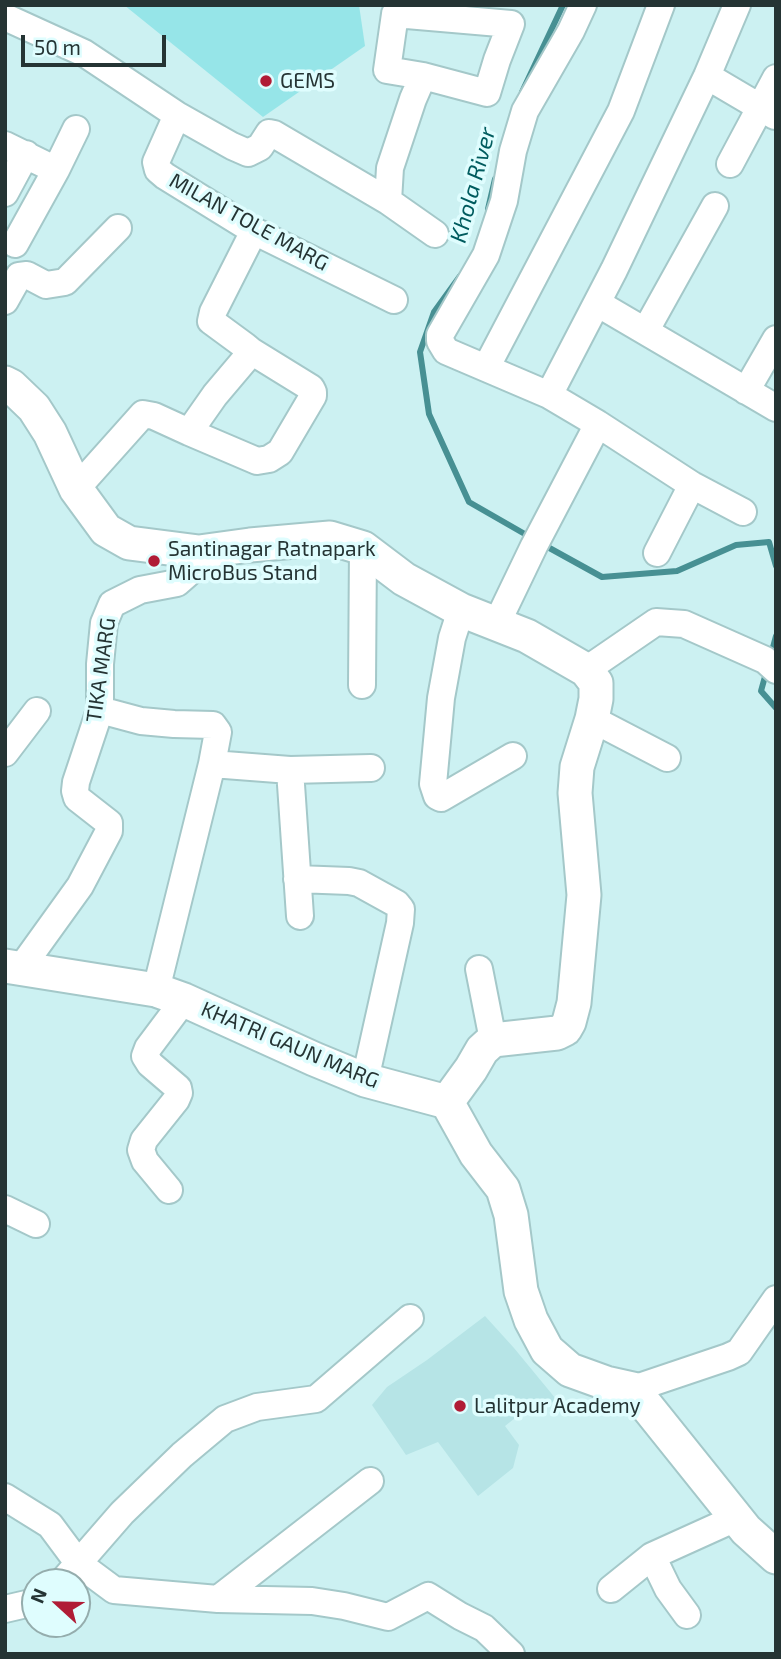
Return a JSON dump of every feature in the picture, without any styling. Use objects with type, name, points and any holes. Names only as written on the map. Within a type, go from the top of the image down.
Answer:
[{"type":"main road","points":[[5,383],[34,408],[50,433],[76,488],[106,530],[129,543],[199,552],[330,538],[363,548],[404,579],[461,610],[527,636],[586,670],[596,683],[596,699],[578,767],[575,793],[584,895],[574,1003],[569,1022],[565,1029],[557,1033],[494,1040],[482,1050],[447,1102],[476,1154],[503,1189],[510,1215],[521,1291],[531,1320],[547,1350],[570,1370],[619,1386],[746,1530],[776,1557]]},
{"type":"main road","name":"KHATRI GAUN MARG","points":[[13,967],[170,995],[365,1080],[447,1102]]},
{"type":"street","points":[[583,5],[526,111],[513,150],[504,201],[486,255],[440,335],[440,341],[446,351],[549,395],[692,485],[743,512]]},
{"type":"street","points":[[485,368],[621,111],[661,5]]},
{"type":"street","points":[[549,395],[597,303],[707,76],[737,5]]},
{"type":"street","points":[[395,14],[511,24],[487,93],[423,76],[387,70],[395,14]]},
{"type":"street","points":[[9,27],[84,53],[177,116],[248,153],[261,147],[270,133],[274,134],[388,201],[436,234]]},
{"type":"street","points":[[388,201],[390,167],[423,76]]},
{"type":"street","points":[[707,76],[768,111]]},
{"type":"street","points":[[730,164],[768,111],[776,78]]},
{"type":"street","name":"MILAN TOLE MARG","points":[[177,116],[156,162],[158,170],[165,176],[254,231],[394,300]]},
{"type":"street","points":[[15,244],[76,129]]},
{"type":"street","points":[[5,193],[15,149],[56,170]]},
{"type":"street","points":[[646,330],[715,206]]},
{"type":"street","points":[[5,301],[19,276],[27,275],[46,285],[65,282],[118,228]]},
{"type":"street","points":[[76,488],[143,414],[154,415],[257,461],[280,453],[313,396],[311,388],[251,351],[211,321],[254,231]]},
{"type":"street","points":[[597,303],[776,408]]},
{"type":"street","points":[[746,391],[776,339]]},
{"type":"street","points":[[189,432],[251,351]]},
{"type":"street","points":[[496,625],[598,424]]},
{"type":"street","points":[[657,553],[692,485]]},
{"type":"street","points":[[362,685],[363,548]]},
{"type":"street","name":"TIKA MARG","points":[[13,967],[80,886],[109,831],[109,823],[77,798],[75,791],[100,710],[104,622],[112,604],[141,590],[177,583],[193,569],[199,552]]},
{"type":"street","points":[[461,610],[449,649],[441,698],[433,784],[437,796],[441,798],[513,756]]},
{"type":"street","points":[[586,670],[656,622],[684,624],[765,660],[776,670]]},
{"type":"street","points":[[5,753],[37,710]]},
{"type":"street","points":[[100,710],[141,721],[213,725],[218,732],[170,995],[145,1056],[150,1064],[178,1088],[179,1093],[144,1140],[141,1150],[145,1161],[169,1191]]},
{"type":"street","points":[[592,719],[667,758]]},
{"type":"street","points":[[212,764],[290,770],[370,768]]},
{"type":"street","points":[[290,770],[300,916]]},
{"type":"street","points":[[297,878],[359,883],[397,904],[401,909],[365,1080]]},
{"type":"street","points":[[479,969],[494,1040]]},
{"type":"street","points":[[5,1209],[36,1224]]},
{"type":"street","points":[[619,1386],[739,1352],[776,1299]]},
{"type":"street","points":[[74,1568],[122,1513],[181,1455],[225,1419],[257,1407],[316,1399],[410,1318]]},
{"type":"street","points":[[218,1599],[370,1481]]},
{"type":"street","points":[[5,1497],[50,1525],[68,1568]]},
{"type":"street","points":[[611,1589],[652,1556],[736,1518]]},
{"type":"street","points":[[652,1556],[668,1589],[687,1615]]},
{"type":"street","points":[[91,1581],[114,1590],[218,1599],[312,1601],[388,1616],[428,1595],[484,1628],[511,1654]]},
{"type":"shaded area","name":"GEMS","points":[[124,5],[359,5],[365,46],[263,117]]},
{"type":"shaded area","name":"Lalitpur Academy","points":[[485,1316],[556,1399],[538,1414],[529,1407],[505,1426],[519,1445],[513,1468],[478,1496],[438,1442],[406,1455],[372,1405],[387,1387]]},
{"type":"waterway","name":"Khola River","points":[[522,92],[563,5]]},
{"type":"waterway","name":"Khola River","points":[[488,209],[495,179]]},
{"type":"waterway","name":"Khola River","points":[[460,276],[434,312],[420,352],[429,414],[469,502],[530,537]]},
{"type":"waterway","name":"Khola River","points":[[544,545],[602,577],[677,571],[736,545],[769,542],[776,566]]},
{"type":"waterway","name":"Khola River","points":[[772,651],[776,636]]},
{"type":"waterway","name":"Khola River","points":[[766,673],[761,691],[776,708]]},
{"type":"place","name":"GEMS","points":[[266,81]]},
{"type":"place","name":"Santinagar Ratnapark MicroBus Stand","points":[[154,561]]},
{"type":"place","name":"Lalitpur Academy","points":[[460,1406]]}]
